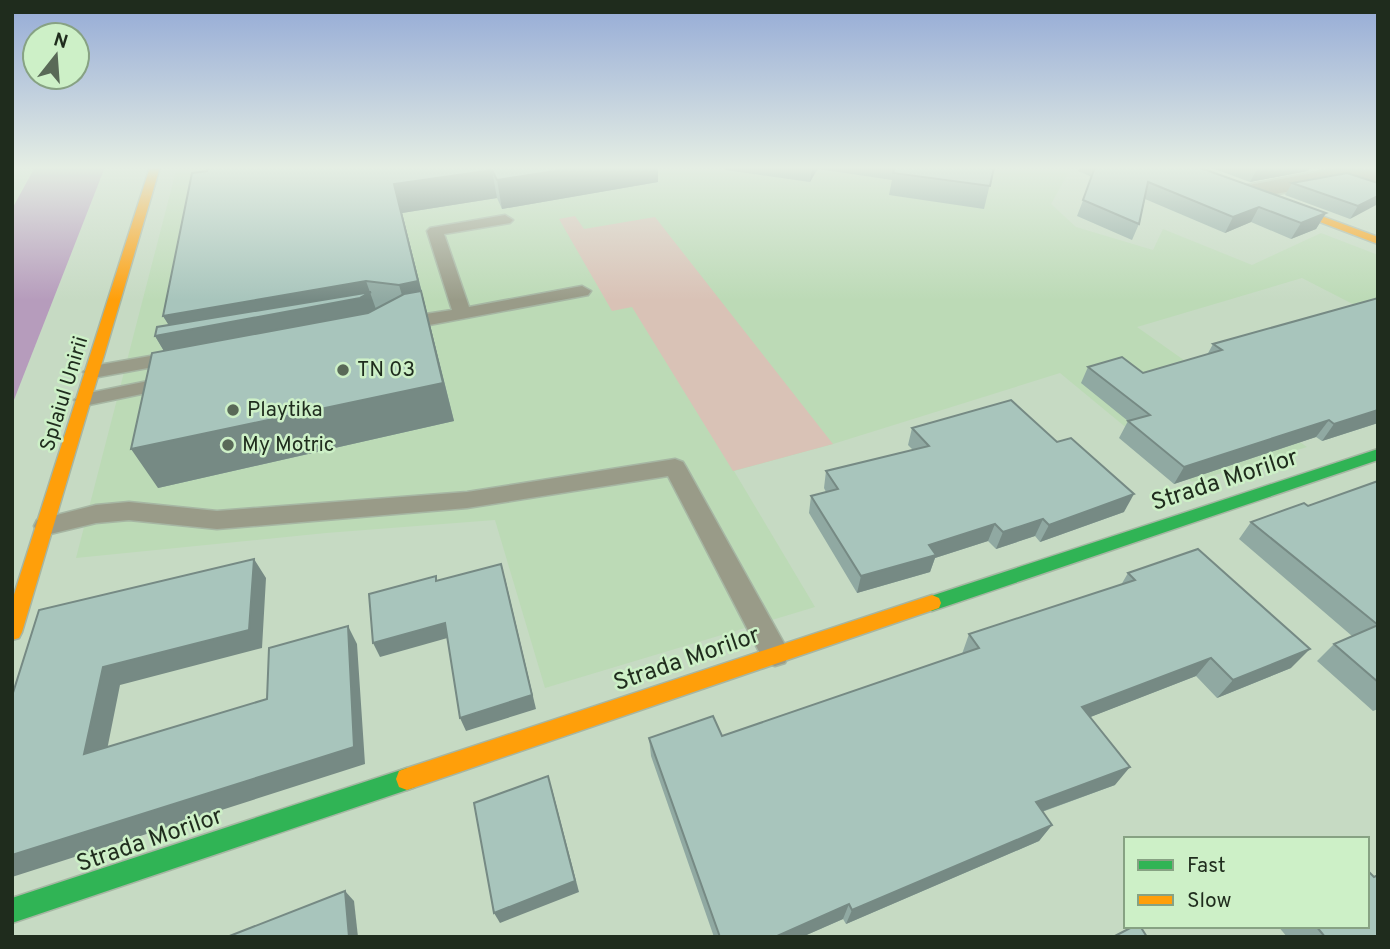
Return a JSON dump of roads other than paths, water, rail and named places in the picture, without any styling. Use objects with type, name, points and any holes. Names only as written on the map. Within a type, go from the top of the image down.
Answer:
[{"type":"street","name":"Splaiul Unirii","points":[[12,632],[142,211]]},
{"type":"street","points":[[1300,211],[1378,241]]},
{"type":"street","name":"Strada Morilor","points":[[12,911],[1378,454]]},
{"type":"lane","points":[[462,314],[435,231],[505,220]]},
{"type":"lane","points":[[383,328],[582,291]]},
{"type":"lane","points":[[93,372],[192,355]]},
{"type":"lane","points":[[84,400],[189,378]]},
{"type":"lane","points":[[46,526],[96,514],[129,512],[217,520],[467,500],[676,467],[775,654]]},
{"type":"place","name":"TN 03","points":[[343,370]]},
{"type":"place","name":"Playtika","points":[[233,410]]},
{"type":"place","name":"My Motric","points":[[228,445]]}]
